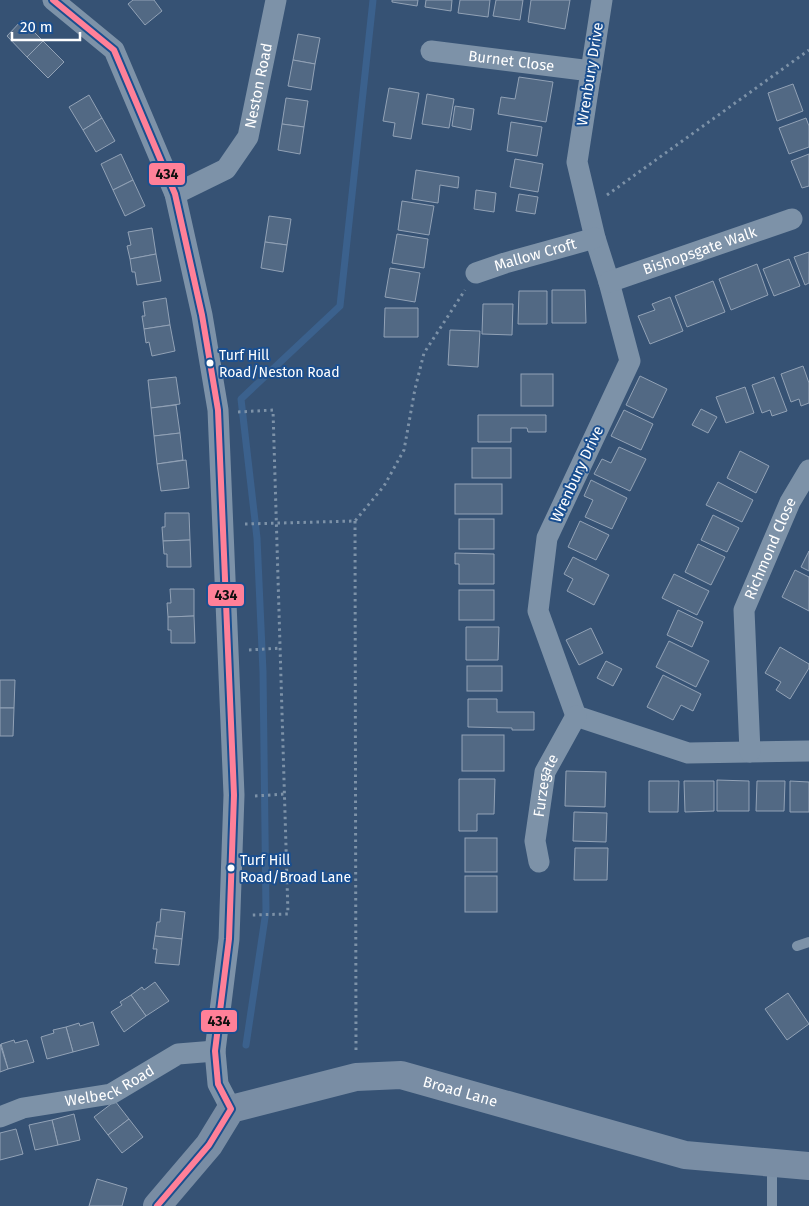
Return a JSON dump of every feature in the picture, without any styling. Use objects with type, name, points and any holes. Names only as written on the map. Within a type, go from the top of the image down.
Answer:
[{"type":"main road","name":"Broad Lane","points":[[231,1109],[356,1077],[401,1075],[685,1156],[809,1166]]},
{"type":"main road","points":[[157,1206],[209,1145],[231,1109]]},
{"type":"street","points":[[53,0],[114,50],[175,194],[202,315],[218,410],[234,795],[229,939],[215,1051],[218,1084],[231,1109]]},
{"type":"street","name":"Neston Road","points":[[175,194],[226,169],[248,137],[276,0]]},
{"type":"street","name":"Wrenbury Drive","points":[[576,716],[538,611],[547,538],[630,361],[595,238],[577,162],[602,0]]},
{"type":"street","name":"Burnet Close","points":[[431,51],[591,71]]},
{"type":"street","name":"Bishopsgate Walk","points":[[609,282],[792,219]]},
{"type":"street","name":"Mallow Croft","points":[[476,273],[595,238]]},
{"type":"street","name":"Richmond Close","points":[[750,752],[744,610],[790,502],[809,470]]},
{"type":"street","points":[[576,716],[688,753],[809,750]]},
{"type":"street","name":"Furzegate","points":[[539,862],[535,841],[545,772],[576,716]]},
{"type":"street","name":"Welbeck Road","points":[[0,1117],[23,1108],[111,1094],[178,1054],[215,1051]]},
{"type":"lane","points":[[797,946],[809,942]]},
{"type":"lane","points":[[772,1162],[772,1206]]},
{"type":"path","points":[[588,209],[809,50]]},
{"type":"path","points":[[356,1077],[355,521],[384,486],[404,450],[415,389],[424,353],[476,273]]},
{"type":"path","points":[[236,413],[273,410],[278,523],[288,914],[256,915]]},
{"type":"path","points":[[248,524],[355,521]]},
{"type":"path","points":[[251,650],[281,648]]},
{"type":"path","points":[[256,796],[285,794]]},
{"type":"building","points":[[133,0],[154,0],[162,11],[145,25],[128,4]]},
{"type":"building","points":[[392,0],[418,0],[417,6],[392,2]]},
{"type":"building","points":[[426,0],[452,0],[451,11],[425,7]]},
{"type":"building","points":[[460,0],[490,0],[488,17],[458,13]]},
{"type":"building","points":[[496,0],[523,0],[520,20],[493,16]]},
{"type":"building","points":[[531,0],[570,0],[565,29],[528,22]]},
{"type":"building","points":[[22,20],[43,41],[27,57],[7,36]]},
{"type":"building","points":[[298,34],[320,38],[315,64],[293,60]]},
{"type":"building","points":[[43,41],[64,62],[48,78],[27,57]]},
{"type":"building","points":[[293,60],[315,64],[311,90],[288,86]]},
{"type":"building","points":[[519,77],[553,82],[546,122],[498,114],[501,97],[515,99]]},
{"type":"building","points":[[793,84],[803,111],[777,121],[768,93]]},
{"type":"building","points":[[389,88],[419,93],[411,139],[393,136],[395,123],[383,121]]},
{"type":"building","points":[[427,94],[454,99],[449,128],[422,124]]},
{"type":"building","points":[[89,95],[102,118],[83,130],[69,107]]},
{"type":"building","points":[[286,98],[308,101],[304,127],[282,124]]},
{"type":"building","points":[[455,106],[474,109],[471,130],[452,126]]},
{"type":"building","points":[[102,118],[115,141],[96,152],[83,130]]},
{"type":"building","points":[[806,118],[809,126],[809,147],[789,154],[779,128]]},
{"type":"building","points":[[511,122],[542,127],[537,156],[507,151]]},
{"type":"building","points":[[282,124],[304,127],[300,154],[278,150]]},
{"type":"building","points":[[121,154],[133,180],[113,190],[101,164]]},
{"type":"building","points":[[809,154],[809,186],[802,188],[791,161]]},
{"type":"building","points":[[515,159],[543,164],[538,192],[510,187]]},
{"type":"building","points":[[416,170],[459,177],[458,188],[440,185],[438,203],[412,199]]},
{"type":"building","points":[[133,180],[145,206],[125,216],[113,190]]},
{"type":"building","points":[[476,190],[496,193],[494,212],[474,209]]},
{"type":"building","points":[[519,194],[538,197],[535,214],[516,211]]},
{"type":"building","points":[[402,201],[434,206],[429,235],[398,230]]},
{"type":"building","points":[[269,216],[291,219],[287,245],[265,242]]},
{"type":"building","points":[[152,228],[156,254],[130,259],[127,246],[131,245],[128,232]]},
{"type":"building","points":[[397,234],[428,239],[424,268],[392,263]]},
{"type":"building","points":[[265,242],[287,245],[283,272],[261,268]]},
{"type":"building","points":[[809,252],[809,283],[805,285],[794,257]]},
{"type":"building","points":[[156,254],[161,281],[137,285],[130,259]]},
{"type":"building","points":[[789,259],[800,286],[774,296],[763,269]]},
{"type":"building","points":[[757,264],[768,295],[731,310],[719,279]]},
{"type":"building","points":[[390,268],[420,273],[415,302],[385,297]]},
{"type":"building","points":[[713,281],[725,312],[687,327],[675,296]]},
{"type":"building","points":[[552,290],[585,290],[586,323],[552,323]]},
{"type":"building","points":[[519,291],[547,291],[547,324],[518,324]]},
{"type":"building","points":[[670,297],[683,331],[650,344],[638,316],[655,310],[652,304]]},
{"type":"building","points":[[166,298],[170,325],[144,329],[142,316],[145,316],[143,302]]},
{"type":"building","points":[[483,304],[513,304],[512,335],[482,334]]},
{"type":"building","points":[[385,308],[418,308],[418,337],[384,337]]},
{"type":"building","points":[[170,325],[175,351],[152,356],[149,342],[146,343],[144,329]]},
{"type":"building","points":[[450,330],[480,331],[478,367],[448,365]]},
{"type":"building","points":[[803,366],[809,383],[809,403],[801,406],[799,399],[791,402],[781,374]]},
{"type":"building","points":[[521,374],[553,374],[553,406],[521,406]]},
{"type":"building","points":[[640,376],[667,389],[653,418],[626,405]]},
{"type":"building","points":[[176,377],[180,404],[151,408],[148,380]]},
{"type":"building","points":[[774,377],[787,411],[772,416],[770,410],[762,413],[752,385]]},
{"type":"building","points":[[745,387],[754,413],[726,423],[716,397]]},
{"type":"building","points":[[176,405],[180,433],[154,436],[151,408]]},
{"type":"building","points":[[701,409],[717,417],[708,433],[692,425]]},
{"type":"building","points":[[624,410],[653,424],[641,450],[611,436]]},
{"type":"building","points":[[478,415],[546,415],[546,432],[528,432],[527,428],[511,428],[511,442],[478,442]]},
{"type":"building","points":[[180,433],[183,460],[157,464],[154,436]]},
{"type":"building","points":[[619,447],[646,459],[630,491],[594,474],[602,459],[611,463]]},
{"type":"building","points":[[472,448],[511,448],[511,478],[472,478]]},
{"type":"building","points":[[740,451],[769,466],[756,493],[727,478]]},
{"type":"building","points":[[186,460],[189,488],[161,491],[157,464]]},
{"type":"building","points":[[591,480],[627,498],[612,529],[585,517],[593,500],[584,496]]},
{"type":"building","points":[[718,482],[753,500],[742,522],[706,505]]},
{"type":"building","points":[[455,484],[502,484],[502,514],[455,514]]},
{"type":"building","points":[[165,513],[189,513],[190,540],[163,541],[162,527],[165,527]]},
{"type":"building","points":[[713,515],[739,528],[727,552],[701,540]]},
{"type":"building","points":[[459,519],[494,519],[494,549],[459,549]]},
{"type":"building","points":[[580,521],[609,535],[596,560],[568,547]]},
{"type":"building","points":[[190,540],[191,567],[167,567],[167,554],[164,554],[163,541]]},
{"type":"building","points":[[698,544],[725,557],[711,585],[685,572]]},
{"type":"building","points":[[809,551],[809,571],[801,567]]},
{"type":"building","points":[[455,553],[494,554],[494,584],[459,584],[459,564],[455,564]]},
{"type":"building","points":[[573,557],[609,575],[594,605],[567,591],[573,579],[564,574]]},
{"type":"building","points":[[795,570],[809,577],[809,611],[782,597]]},
{"type":"building","points":[[674,574],[709,591],[697,615],[662,598]]},
{"type":"building","points":[[170,589],[194,589],[194,616],[168,617],[167,603],[171,603]]},
{"type":"building","points":[[459,590],[494,590],[494,620],[459,620]]},
{"type":"building","points":[[678,610],[703,622],[692,647],[667,635]]},
{"type":"building","points":[[194,616],[195,643],[171,643],[168,617]]},
{"type":"building","points":[[466,627],[499,627],[498,660],[466,660]]},
{"type":"building","points":[[591,628],[603,653],[579,665],[566,640]]},
{"type":"building","points":[[669,641],[709,661],[696,687],[656,667]]},
{"type":"building","points":[[780,647],[809,664],[809,668],[790,699],[776,690],[781,682],[765,673]]},
{"type":"building","points":[[606,661],[622,669],[613,686],[597,678]]},
{"type":"building","points":[[467,666],[502,666],[502,691],[467,691]]},
{"type":"building","points":[[663,675],[701,694],[693,711],[681,705],[673,720],[647,707]]},
{"type":"building","points":[[0,680],[15,680],[14,708],[0,708]]},
{"type":"building","points":[[468,699],[497,699],[497,712],[534,712],[534,730],[468,727]]},
{"type":"building","points":[[0,708],[14,708],[13,736],[0,736]]},
{"type":"building","points":[[462,735],[504,735],[504,771],[462,771]]},
{"type":"building","points":[[566,771],[606,772],[605,807],[565,806]]},
{"type":"building","points":[[459,779],[495,779],[494,814],[477,814],[477,831],[459,831]]},
{"type":"building","points":[[717,780],[749,781],[749,811],[717,811]]},
{"type":"building","points":[[649,781],[679,781],[678,812],[649,812]]},
{"type":"building","points":[[684,781],[714,781],[714,811],[685,812]]},
{"type":"building","points":[[757,781],[785,781],[784,811],[756,811]]},
{"type":"building","points":[[790,781],[809,782],[809,812],[790,812]]},
{"type":"building","points":[[574,812],[607,813],[606,842],[573,841]]},
{"type":"building","points":[[465,838],[497,838],[497,872],[465,872]]},
{"type":"building","points":[[575,848],[608,848],[607,880],[574,880]]},
{"type":"building","points":[[465,876],[497,876],[497,912],[465,912]]},
{"type":"building","points":[[161,909],[185,912],[182,939],[155,936],[157,922],[160,922]]},
{"type":"building","points":[[155,936],[182,939],[179,965],[155,963],[157,949],[153,949]]},
{"type":"building","points":[[155,982],[169,1001],[146,1016],[131,995],[142,987],[144,990]]},
{"type":"building","points":[[788,993],[809,1024],[787,1040],[765,1009]]},
{"type":"building","points":[[131,995],[146,1016],[124,1032],[111,1012],[122,1005],[120,1002]]},
{"type":"building","points":[[93,1022],[99,1045],[73,1052],[66,1027],[79,1023],[80,1026]]},
{"type":"building","points":[[66,1027],[73,1052],[47,1059],[41,1037],[54,1033],[53,1030]]},
{"type":"building","points":[[14,1040],[15,1043],[27,1040],[34,1062],[8,1069],[1,1044]]},
{"type":"building","points":[[0,1044],[8,1069],[0,1072]]},
{"type":"building","points":[[115,1101],[129,1119],[108,1135],[94,1117]]},
{"type":"building","points":[[74,1114],[80,1140],[58,1145],[52,1120]]},
{"type":"building","points":[[129,1119],[143,1137],[122,1153],[108,1135]]},
{"type":"building","points":[[52,1120],[58,1145],[35,1150],[29,1125]]},
{"type":"building","points":[[16,1129],[23,1154],[0,1160],[0,1133]]},
{"type":"building","points":[[97,1179],[127,1188],[122,1206],[89,1206]]},
{"type":"waterway","points":[[246,1045],[266,911],[263,672],[257,538],[241,399],[340,306],[373,0]]},
{"type":"transit line","name":"434","points":[[53,0],[114,50],[175,194],[202,315],[218,410],[234,795],[229,939],[215,1051],[218,1084],[231,1109],[209,1145],[157,1206]]},
{"type":"place","name":"Turf Hill Road/Neston Road","points":[[210,363]]},
{"type":"place","name":"Turf Hill Road/Broad Lane","points":[[231,868]]}]
